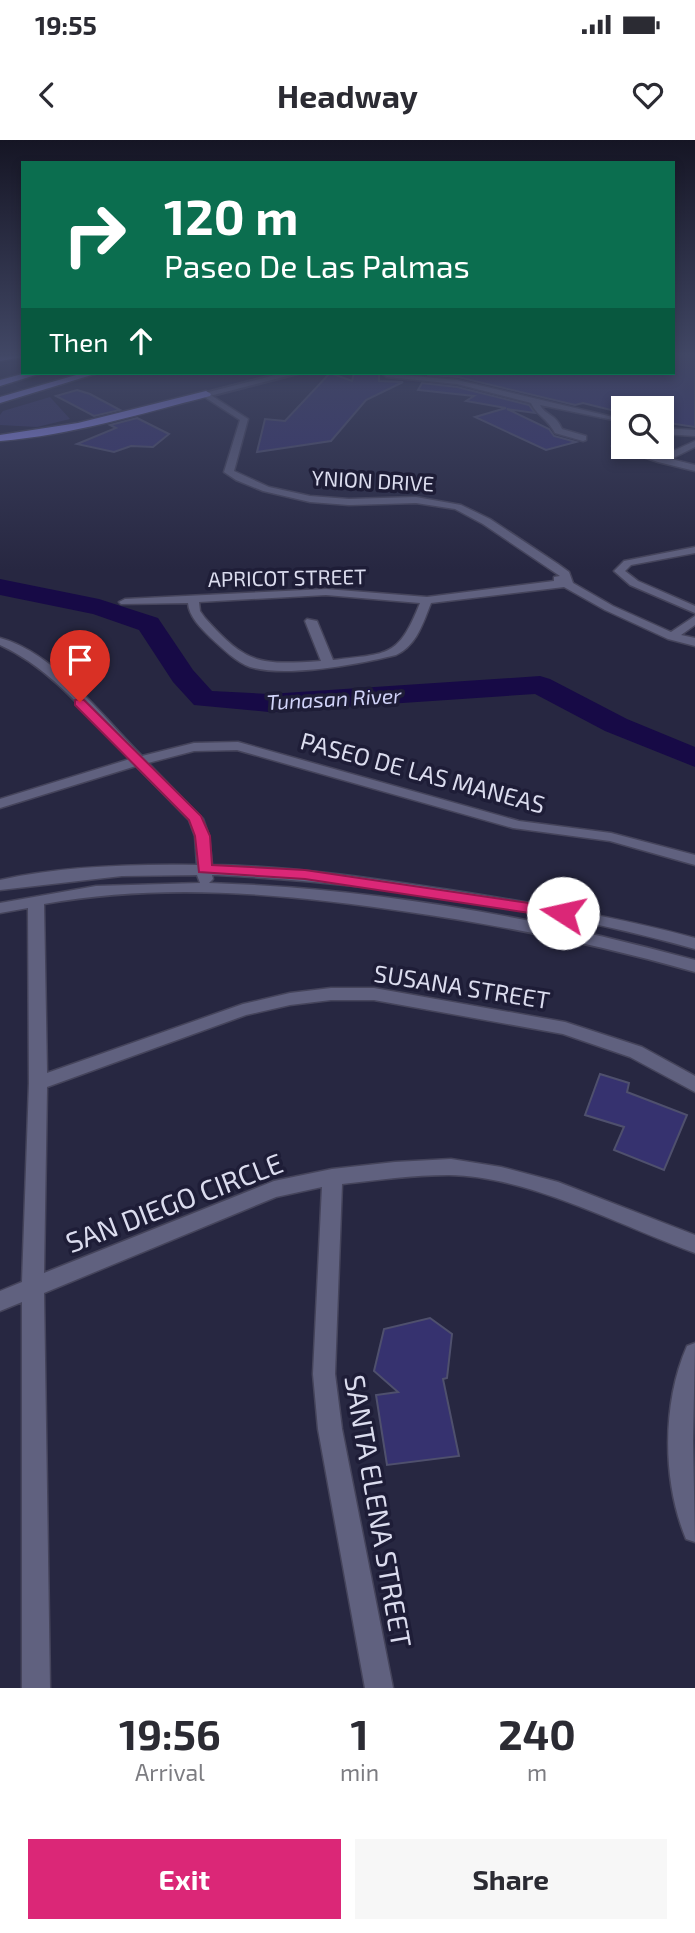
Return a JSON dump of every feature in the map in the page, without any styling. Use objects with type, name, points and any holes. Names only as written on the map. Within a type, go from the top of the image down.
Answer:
[{"type":"highway","points":[[0,430],[50,426]]},
{"type":"highway","points":[[0,438],[80,426]]},
{"type":"street","name":"YNION DRIVE","points":[[242,426],[229,472],[237,478],[279,491],[335,502],[412,499],[443,503],[469,512],[560,570],[565,574],[568,583]]},
{"type":"street","points":[[556,426],[558,432],[583,438]]},
{"type":"street","points":[[674,432],[695,433]]},
{"type":"street","points":[[661,460],[695,444]]},
{"type":"street","points":[[658,459],[695,468]]},
{"type":"street","points":[[695,550],[620,568],[621,575],[662,597],[695,610]]},
{"type":"street","points":[[539,558],[539,568],[544,573],[568,583],[609,608],[672,637],[695,642]]},
{"type":"street","name":"APRICOT STREET","points":[[427,600],[402,649],[383,656],[279,667],[254,664],[234,652],[201,620],[194,609],[193,599],[326,592],[427,600],[568,583]]},
{"type":"street","points":[[125,602],[193,599]]},
{"type":"street","points":[[672,637],[695,619]]},
{"type":"street","points":[[311,621],[328,663]]},
{"type":"street","points":[[0,641],[12,645],[40,663],[196,819],[202,836],[205,887]]},
{"type":"street","name":"PASEO DE LAS MANEAS","points":[[0,804],[194,747],[238,746],[518,825],[611,837],[695,860]]},
{"type":"street","points":[[0,885],[103,872],[204,869],[305,874],[610,921],[695,944]]},
{"type":"street","points":[[0,908],[109,891],[205,887],[298,892],[428,910],[608,943],[695,966]]},
{"type":"street","points":[[36,901],[38,1083],[33,1287],[36,1688]]},
{"type":"street","name":"SUSANA STREET","points":[[38,1083],[243,1010],[290,999],[374,993],[565,1028],[636,1052],[695,1085]]},
{"type":"street","name":"SAN DIEGO CIRCLE","points":[[0,1301],[274,1189],[332,1177],[451,1167],[501,1175],[551,1188],[695,1244]]},
{"type":"street","name":"SANTA ELENA STREET","points":[[332,1177],[324,1374],[330,1429],[379,1688]]},
{"type":"street","points":[[695,1353],[687,1375],[678,1438],[695,1530]]},
{"type":"building","points":[[112,426],[153,426],[169,434],[153,447],[131,446],[114,452],[77,444],[116,428]]},
{"type":"building","points":[[263,426],[344,426],[331,441],[257,452]]},
{"type":"building","points":[[495,426],[543,426],[554,436],[576,442],[546,450]]},
{"type":"building","points":[[600,1074],[629,1083],[627,1092],[687,1115],[664,1170],[614,1150],[624,1127],[585,1115]]},
{"type":"building","points":[[430,1318],[452,1334],[447,1378],[443,1379],[459,1456],[387,1465],[376,1395],[398,1392],[374,1371],[384,1329]]},
{"type":"waterway","name":"Tunasan River","points":[[0,587],[99,607],[149,624],[183,676],[204,699],[269,703],[540,685],[616,725],[695,758]]},
{"type":"route","points":[[80,702],[196,819],[202,836],[204,869],[305,874],[563,913]]}]
